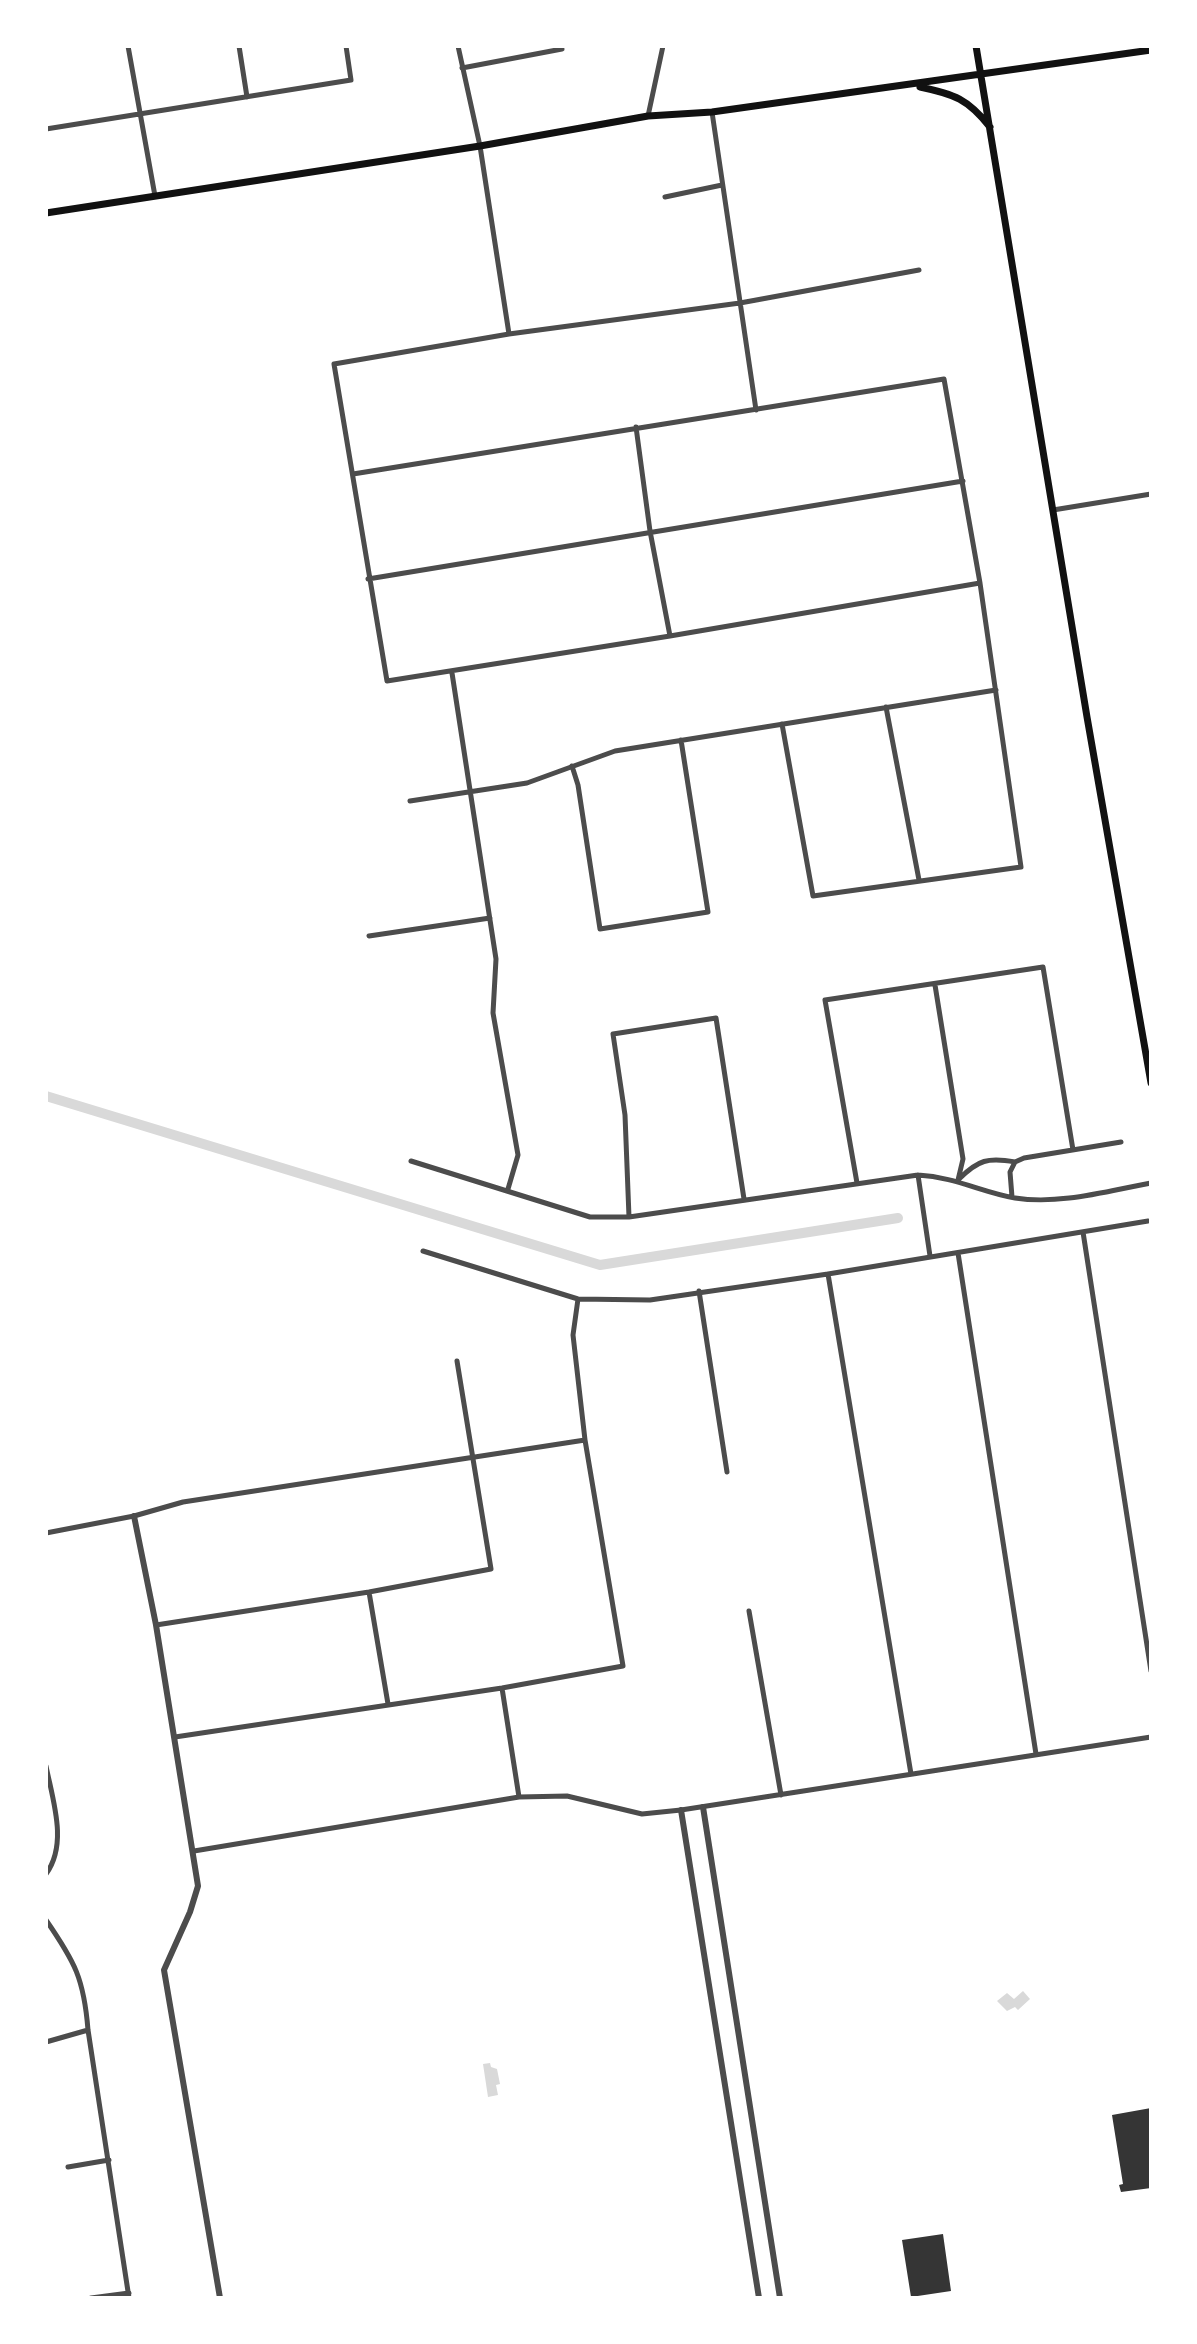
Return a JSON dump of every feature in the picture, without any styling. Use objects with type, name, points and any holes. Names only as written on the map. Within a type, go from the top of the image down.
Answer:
[{"type":"main road","points":[[976,46],[1151,1083]]},
{"type":"main road","points":[[46,213],[480,146],[648,116],[712,112],[1151,50]]},
{"type":"main road","points":[[914,85],[945,92],[965,101],[990,128]]},
{"type":"street","points":[[128,46],[155,197]]},
{"type":"street","points":[[239,46],[247,97]]},
{"type":"street","points":[[46,129],[351,80],[346,46]]},
{"type":"street","points":[[458,46],[480,146],[509,334]]},
{"type":"street","points":[[462,68],[562,49],[561,46]]},
{"type":"street","points":[[648,116],[663,46]]},
{"type":"street","points":[[712,112],[756,410]]},
{"type":"street","points":[[665,197],[722,185]]},
{"type":"street","points":[[919,270],[740,303],[509,334],[334,364],[387,681],[452,673],[980,583]]},
{"type":"street","points":[[353,474],[944,379],[980,583],[1021,867],[813,896],[782,724]]},
{"type":"street","points":[[636,427],[650,531],[670,636]]},
{"type":"street","points":[[368,579],[963,481]]},
{"type":"street","points":[[1053,510],[1151,494]]},
{"type":"street","points":[[452,673],[496,959],[493,1013],[518,1155],[508,1189]]},
{"type":"street","points":[[410,801],[527,783],[615,751],[996,690]]},
{"type":"street","points":[[886,707],[919,880]]},
{"type":"street","points":[[572,766],[578,785],[600,929],[708,912],[681,740]]},
{"type":"street","points":[[369,936],[490,918]]},
{"type":"street","points":[[857,1183],[825,1000],[1043,967],[1073,1150]]},
{"type":"street","points":[[935,985],[963,1159],[958,1180]]},
{"type":"street","points":[[629,1217],[625,1115],[613,1034],[716,1018],[744,1200]]},
{"type":"street","points":[[958,1180],[975,1163],[1001,1159],[1015,1162],[1121,1142]]},
{"type":"street","points":[[411,1161],[590,1217],[629,1217],[918,1175],[958,1180],[1012,1197],[1054,1199],[1151,1183]]},
{"type":"street","points":[[1012,1197],[1010,1172],[1015,1162]]},
{"type":"street","points":[[918,1175],[930,1256]]},
{"type":"street","points":[[423,1251],[578,1299],[650,1300],[1148,1221]]},
{"type":"street","points":[[1083,1232],[1151,1671]]},
{"type":"street","points":[[958,1253],[1036,1754]]},
{"type":"street","points":[[828,1274],[911,1774]]},
{"type":"street","points":[[699,1291],[727,1472]]},
{"type":"street","points":[[175,1737],[502,1688],[623,1666],[585,1440],[573,1335],[578,1299]]},
{"type":"street","points":[[156,1625],[369,1592],[491,1569],[457,1361]]},
{"type":"street","points":[[46,1533],[134,1516],[183,1502],[585,1440]]},
{"type":"street","points":[[134,1516],[156,1625],[198,1886],[164,1970],[220,2298]]},
{"type":"street","points":[[369,1592],[388,1704]]},
{"type":"street","points":[[749,1611],[781,1795]]},
{"type":"street","points":[[502,1688],[519,1797]]},
{"type":"street","points":[[194,1851],[519,1797],[567,1796],[642,1814],[681,1810],[1151,1737]]},
{"type":"street","points":[[46,1766],[58,1827],[55,1861],[46,1874]]},
{"type":"street","points":[[703,1807],[780,2298]]},
{"type":"street","points":[[681,1810],[759,2298]]},
{"type":"street","points":[[46,1920],[76,1968],[85,1994],[129,2296],[91,2298]]},
{"type":"street","points":[[46,2042],[88,2030]]},
{"type":"street","points":[[68,2167],[109,2160]]},
{"type":"shaded area","points":[[1023,1991],[1030,1999],[1018,2010],[1015,2007],[1007,2011],[997,2001],[1007,1993],[1014,1999]]},
{"type":"shaded area","points":[[490,2063],[497,2069],[500,2084],[496,2085],[498,2095],[488,2097],[483,2064]]},
{"type":"building","points":[[1151,2108],[1151,2188],[1121,2192],[1119,2185],[1123,2184],[1112,2115]]},
{"type":"building","points":[[943,2234],[951,2291],[911,2297],[902,2240]]},
{"type":"waterway","points":[[46,1096],[600,1265],[898,1218]]}]
